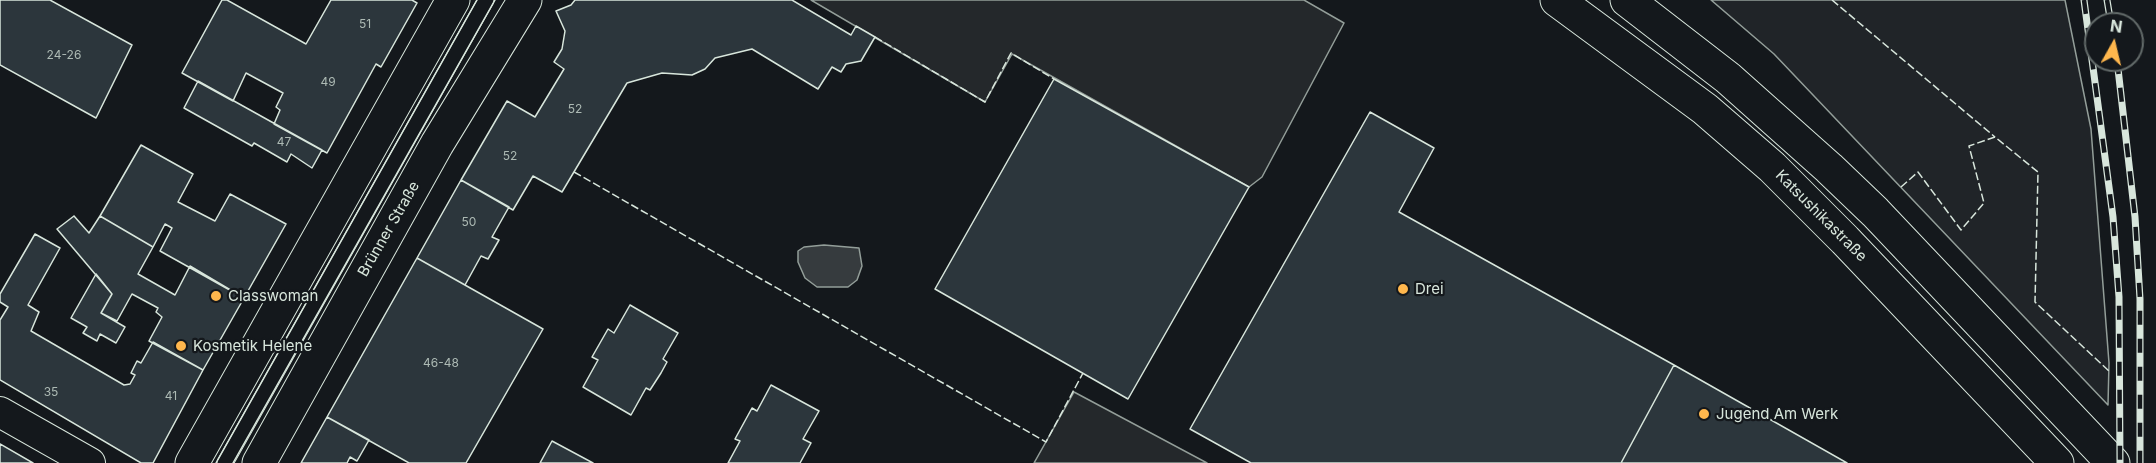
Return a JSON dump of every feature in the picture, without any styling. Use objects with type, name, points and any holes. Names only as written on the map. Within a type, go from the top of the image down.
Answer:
[{"type":"main road","points":[[192,463],[453,0]]},
{"type":"main road","name":"Brünner Straße","points":[[259,463],[437,144],[525,0]]},
{"type":"main road","name":"Katsushikastraße","points":[[1557,0],[1705,109],[1772,167],[1845,240],[2057,463]]},
{"type":"main road","points":[[1627,0],[1772,115],[1875,212],[2114,463]]},
{"type":"street","points":[[0,412],[90,463]]},
{"type":"lane","points":[[225,463],[486,0]]},
{"type":"shaded area","points":[[811,0],[1304,0],[1344,23],[1262,177],[1249,187],[1012,54],[985,102]]},
{"type":"shaded area","points":[[1711,0],[2065,0],[2091,129],[2109,363],[2108,405],[1774,54]]},
{"type":"shaded area","points":[[824,245],[859,248],[862,266],[857,280],[848,287],[817,287],[805,278],[798,262],[798,251],[804,247]]},
{"type":"shaded area","points":[[1074,392],[1207,463],[1034,463]]},
{"type":"building","points":[[0,0],[50,0],[132,45],[96,118],[0,65]]},
{"type":"building","points":[[222,0],[227,0],[306,44],[331,0],[412,0],[417,3],[381,67],[376,64],[327,153],[274,124],[280,110],[276,107],[283,93],[246,73],[233,101],[182,73]]},
{"type":"building","points":[[575,0],[792,0],[851,35],[856,26],[875,37],[861,61],[846,64],[841,72],[832,67],[818,89],[752,49],[715,58],[705,69],[692,75],[662,73],[627,83],[562,192],[533,176],[513,210],[461,180],[507,101],[535,117],[564,69],[554,62],[562,49],[565,31],[556,11],[571,5]]},
{"type":"building","points":[[1054,79],[1249,187],[1128,399],[935,289]]},
{"type":"building","points":[[198,81],[322,150],[312,168],[291,154],[287,162],[254,143],[252,146],[184,108]]},
{"type":"building","name":"Drei","points":[[1370,112],[1434,148],[1399,212],[1674,365],[1621,463],[1251,463],[1190,429]]},
{"type":"building","points":[[141,145],[193,174],[178,202],[215,221],[230,194],[286,224],[244,298],[160,251],[172,228],[165,224],[153,247],[100,216]]},
{"type":"building","points":[[461,180],[509,207],[492,237],[499,240],[488,259],[481,256],[465,285],[417,258]]},
{"type":"building","points":[[74,216],[89,233],[100,216],[153,247],[138,274],[175,295],[190,266],[244,298],[203,370],[149,341],[162,317],[156,312],[158,308],[132,294],[117,321],[101,313],[112,294],[57,229]]},
{"type":"building","points":[[35,234],[60,248],[28,305],[39,312],[31,331],[124,385],[130,384],[135,375],[131,373],[137,361],[141,363],[153,342],[203,370],[153,463],[141,463],[0,380],[0,320],[8,307],[0,302],[0,294]]},
{"type":"building","points":[[417,258],[543,329],[466,463],[409,463],[327,417]]},
{"type":"building","points":[[96,274],[112,294],[101,313],[125,327],[116,343],[100,334],[97,341],[83,333],[87,327],[71,318]]},
{"type":"building","points":[[630,305],[678,333],[663,359],[667,362],[661,373],[650,390],[646,388],[631,415],[583,387],[598,360],[592,357],[608,329],[614,333]]},
{"type":"building","name":"Jugend Am Werk","points":[[1674,365],[1847,463],[1621,463]]},
{"type":"building","points":[[771,385],[819,411],[803,439],[811,443],[800,463],[728,463],[740,441],[735,439],[752,408],[757,411]]},
{"type":"building","points":[[327,417],[369,440],[357,461],[350,457],[347,463],[301,463]]},
{"type":"building","points":[[552,441],[593,463],[540,463]]},
{"type":"building","points":[[0,444],[33,463],[0,463]]},
{"type":"tram line","points":[[216,463],[477,0]]},
{"type":"tram line","points":[[233,463],[495,0]]},
{"type":"railway","points":[[2084,0],[2113,217],[2119,297],[2120,463]]},
{"type":"railway","points":[[2107,0],[2109,12]]},
{"type":"railway","points":[[2118,72],[2135,217],[2140,299],[2140,463]]},
{"type":"fence","points":[[1832,0],[1995,137]]},
{"type":"fence","points":[[875,37],[985,102],[1011,53],[1054,79]]},
{"type":"fence","points":[[1901,187],[1918,172],[1961,230],[1984,203],[1969,146],[1995,137],[2038,172],[2035,302],[2109,371]]},
{"type":"fence","points":[[574,172],[1046,442],[1083,373]]},
{"type":"place","name":"Drei","points":[[1403,289]]},
{"type":"place","name":"Classwoman","points":[[216,296]]},
{"type":"place","name":"Kosmetik Helene","points":[[181,346]]},
{"type":"place","name":"Jugend Am Werk","points":[[1704,414]]}]
